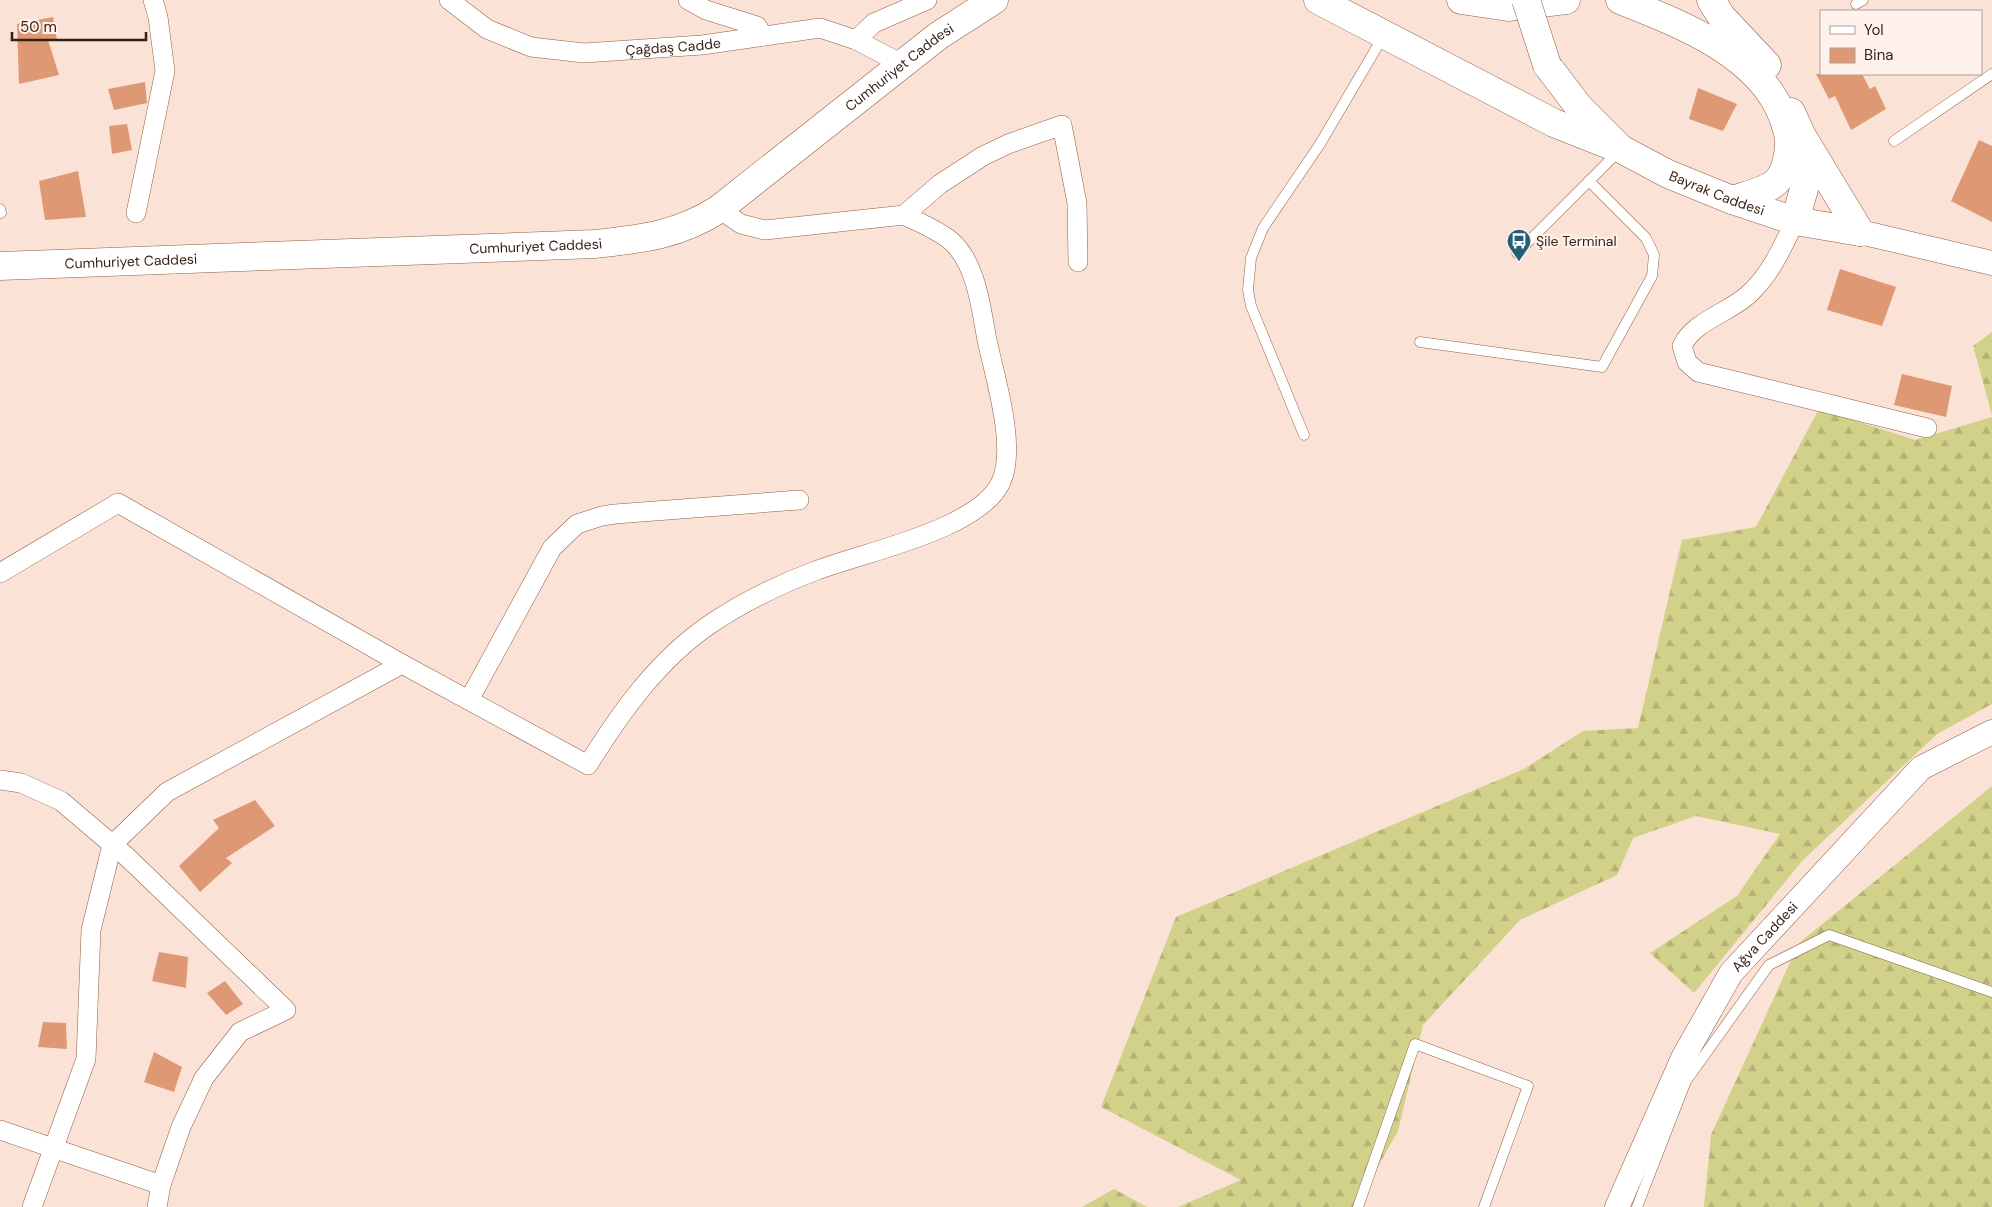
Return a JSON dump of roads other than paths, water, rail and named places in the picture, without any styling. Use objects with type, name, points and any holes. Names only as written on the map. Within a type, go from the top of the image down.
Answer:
[{"type":"main road","name":"Cumhuriyet Caddesi","points":[[0,266],[594,244],[669,233],[700,221],[719,209],[938,36],[994,0]]},
{"type":"main road","points":[[1318,0],[1554,123],[1621,149]]},
{"type":"main road","points":[[1461,0],[1508,7],[1566,0]]},
{"type":"main road","name":"Bayrak Caddesi","points":[[1526,0],[1547,65],[1579,107],[1621,149],[1668,174],[1732,200],[1795,220],[1860,232]]},
{"type":"main road","points":[[1620,0],[1678,23],[1726,51],[1760,79],[1777,102],[1790,136],[1787,166],[1774,186],[1732,200]]},
{"type":"main road","points":[[1712,0],[1721,16],[1771,70],[1802,136],[1860,232]]},
{"type":"main road","points":[[1795,220],[1807,178],[1802,136]]},
{"type":"street","points":[[136,213],[165,70],[158,17],[153,0]]},
{"type":"street","name":"Çağdaş Cadde","points":[[449,0],[488,29],[532,47],[584,53],[702,45],[820,28],[856,40],[902,64]]},
{"type":"street","points":[[688,0],[706,10],[757,26],[763,36]]},
{"type":"street","points":[[856,40],[874,23],[927,0]]},
{"type":"street","points":[[719,209],[741,224],[765,230],[904,215],[940,184],[983,156],[1008,144],[1062,125],[1077,203],[1078,262]]},
{"type":"street","points":[[0,572],[118,503],[402,664],[588,765],[606,736],[642,688],[666,662],[708,626],[783,584],[844,560],[938,530],[982,506],[990,499],[1002,480],[1006,468],[1007,440],[980,304],[969,268],[952,242],[904,215]]},
{"type":"street","points":[[1795,220],[1772,269],[1747,295],[1687,335],[1682,346],[1687,362],[1698,372],[1927,428]]},
{"type":"street","name":"Bayrak Caddesi","points":[[1860,232],[1992,263]]},
{"type":"street","points":[[469,700],[552,548],[577,524],[615,514],[799,500]]},
{"type":"street","points":[[32,1207],[52,1148],[86,1060],[91,930],[112,845],[167,792],[402,664]]},
{"type":"street","name":"Ağva Caddesi","points":[[1617,1207],[1683,1058],[1731,973],[1921,768],[1992,732]]},
{"type":"street","points":[[0,780],[21,782],[61,801],[112,845],[286,1010],[240,1032],[204,1078],[181,1127],[161,1185],[157,1207]]},
{"type":"street","points":[[0,1130],[161,1185]]},
{"type":"lane","points":[[1304,435],[1251,306],[1248,290],[1251,258],[1263,228],[1320,144],[1385,35]]},
{"type":"lane","points":[[1894,141],[1992,74]]},
{"type":"lane","points":[[1517,253],[1621,149]]},
{"type":"lane","points":[[1420,342],[1602,367],[1652,276],[1654,255],[1646,238],[1589,181]]},
{"type":"lane","points":[[1637,1207],[1686,1081],[1769,965],[1829,935],[1992,992]]},
{"type":"lane","points":[[1358,1207],[1415,1044],[1528,1086],[1484,1207]]},
{"type":"place","name":"Şile Terminal","points":[[1519,262]]}]
